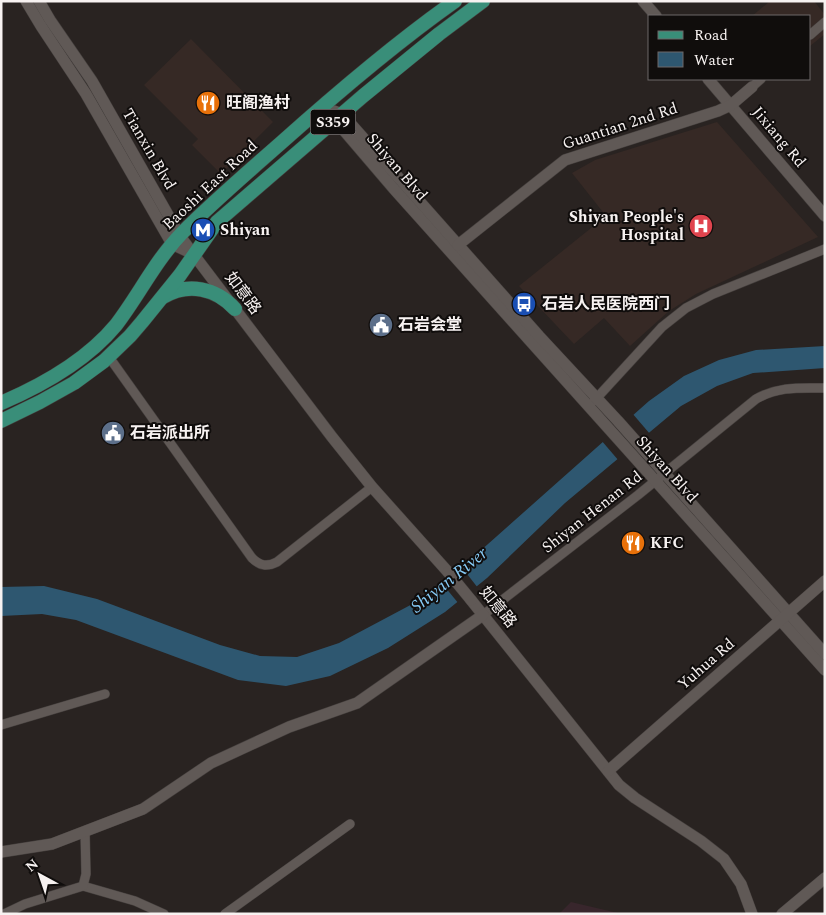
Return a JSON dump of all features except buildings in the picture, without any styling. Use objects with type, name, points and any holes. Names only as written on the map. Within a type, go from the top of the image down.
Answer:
[{"type":"main road","name":"Baoshi East Road","points":[[1,403],[50,377],[93,348],[116,324],[144,281],[176,240],[208,208],[323,106],[402,40],[455,1]]},
{"type":"main road","name":"Baoshi East Road","points":[[1,421],[74,383],[109,357],[130,336],[159,301],[217,222],[338,117],[439,34],[483,1]]},
{"type":"main road","points":[[159,301],[174,292],[191,288],[200,289],[223,298],[235,309]]},
{"type":"street","name":"Tianxin Blvd","points":[[26,1],[176,240],[194,255]]},
{"type":"street","name":"Tianxin Blvd","points":[[39,1],[92,80],[176,240]]},
{"type":"street","points":[[643,1],[655,15]]},
{"type":"street","points":[[811,35],[825,22]]},
{"type":"street","name":"Jixiang Rd","points":[[709,80],[825,216]]},
{"type":"street","points":[[752,87],[761,80]]},
{"type":"street","name":"Guantian 2nd Rd","points":[[458,245],[565,160],[713,113],[731,105],[752,87]]},
{"type":"street","name":"Shiyan Blvd","points":[[323,106],[338,117],[458,245],[539,336],[593,402]]},
{"type":"street","name":"Shiyan Blvd","points":[[338,117],[394,189],[614,424],[785,616],[825,654]]},
{"type":"street","points":[[593,402],[662,327],[686,308],[714,294],[825,249]]},
{"type":"street","name":"如意路","points":[[194,255],[332,438],[372,487],[448,572],[619,785],[724,859],[741,884],[752,914]]},
{"type":"street","points":[[109,357],[252,558],[260,565],[266,566],[277,562],[372,487]]},
{"type":"street","name":"Shiyan Henan Rd","points":[[483,615],[764,394],[780,389],[825,388]]},
{"type":"street","name":"Yuhua Rd","points":[[608,771],[825,581]]},
{"type":"street","points":[[1,852],[52,844],[143,810],[211,763],[289,727],[357,703],[483,615]]},
{"type":"street","name":"Shiyan Blvd","points":[[785,616],[825,670]]},
{"type":"street","points":[[1,725],[105,694]]},
{"type":"street","points":[[225,914],[350,824]]},
{"type":"street","points":[[84,886],[86,874],[85,831]]},
{"type":"street","points":[[782,914],[825,878]]},
{"type":"street","points":[[4,914],[24,904],[84,886],[135,901],[164,914]]},
{"type":"shaded area","points":[[770,1],[814,1],[825,15],[825,34],[811,45],[811,15],[753,15]]},
{"type":"shaded area","name":"旺阁渔村","points":[[191,39],[273,122],[221,174],[192,145],[198,139],[144,85]]},
{"type":"shaded area","name":"Shiyan People's Hospital","points":[[717,122],[818,237],[696,294],[669,311],[630,346],[604,318],[574,344],[519,286],[606,216],[572,173],[595,160]]},
{"type":"shaded area","points":[[571,902],[622,914],[559,914]]},
{"type":"water","name":"Shiyan River","points":[[825,346],[825,368],[753,373],[717,386],[681,406],[565,503],[487,578],[445,612],[388,648],[330,676],[286,686],[238,680],[76,620],[42,614],[1,616],[1,587],[44,586],[97,599],[220,645],[260,656],[297,657],[339,643],[418,601],[470,560],[649,401],[684,376],[719,360],[756,350]]},
{"type":"pier","points":[[632,413],[650,434],[619,461],[601,440]]},
{"type":"pier","points":[[460,565],[478,588],[459,604],[440,581]]},
{"type":"place","name":"旺阁渔村","points":[[208,103]]},
{"type":"place","name":"Shiyan People's Hospital","points":[[701,226]]},
{"type":"place","name":"Shiyan","points":[[203,230]]},
{"type":"place","name":"石岩人民医院西门","points":[[524,304]]},
{"type":"place","name":"石岩会堂","points":[[381,325]]},
{"type":"place","name":"石岩派出所","points":[[113,433]]},
{"type":"place","name":"KFC","points":[[633,543]]}]
